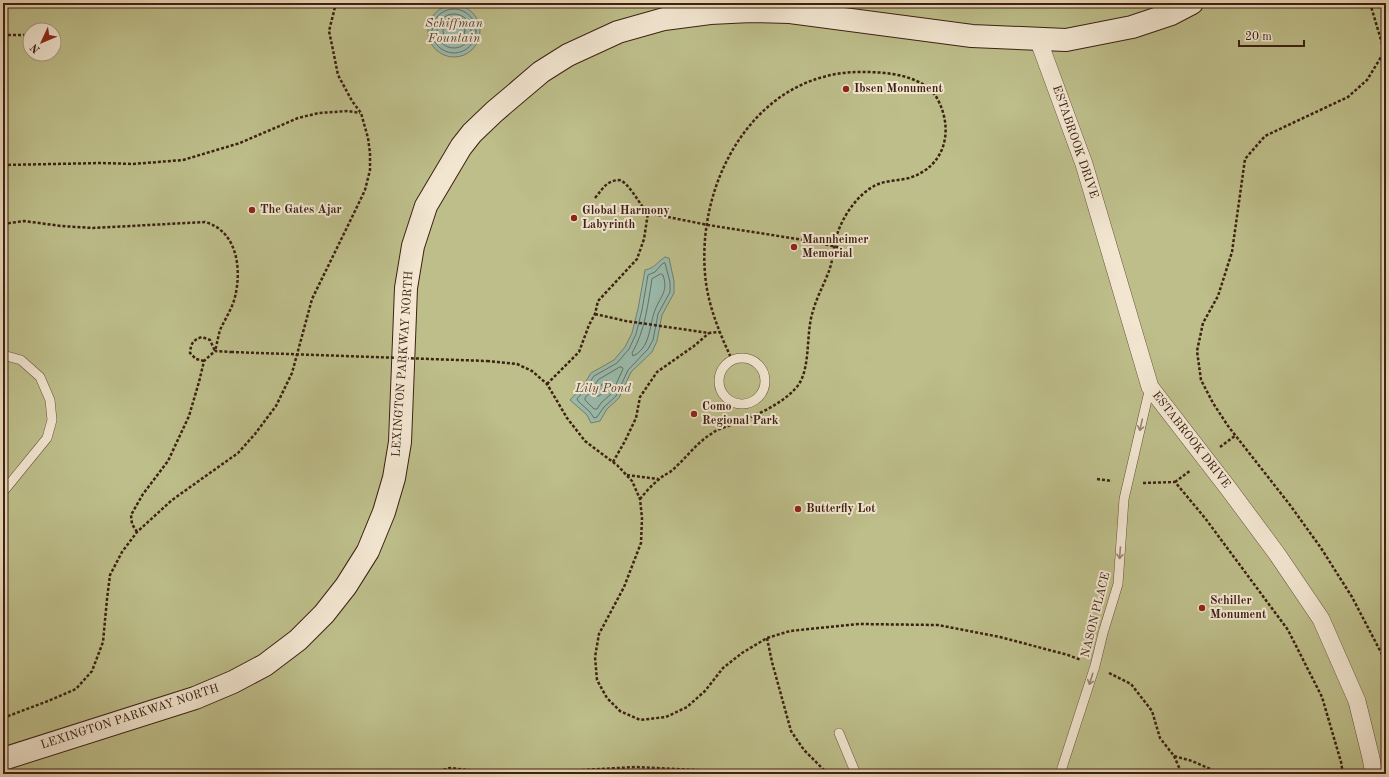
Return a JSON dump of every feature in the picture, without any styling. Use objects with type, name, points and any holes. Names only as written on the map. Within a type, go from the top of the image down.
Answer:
[{"type":"main road","name":"LEXINGTON PARKWAY NORTH","points":[[3,759],[195,698],[233,682],[265,664],[298,640],[324,614],[346,586],[368,551],[384,512],[394,478],[400,442],[406,288],[413,246],[426,206],[461,147],[472,133],[541,72],[568,55],[618,32],[664,19],[710,13],[751,11],[790,12],[972,36],[1066,40],[1132,27],[1171,14],[1192,3]]},
{"type":"street","name":"ESTABROOK DRIVE","points":[[1038,39],[1084,164],[1150,387],[1277,554],[1321,619],[1358,701],[1372,758],[1374,774]]},
{"type":"lane","points":[[3,355],[21,360],[40,377],[50,400],[52,420],[47,438],[3,492]]},
{"type":"lane","points":[[747,358],[756,361],[764,370],[766,379],[765,387],[759,398],[748,404],[737,404],[728,400],[721,391],[719,382],[720,373],[727,363],[732,360],[747,358]]},
{"type":"lane","name":"NASON PLACE","points":[[1060,774],[1095,666],[1103,633],[1118,584],[1124,499],[1150,387]]},
{"type":"lane","points":[[839,733],[856,774]]},
{"type":"path","points":[[3,718],[48,702],[76,688],[92,671],[103,642],[110,575],[122,552],[136,532],[172,500],[238,453],[255,434],[276,406],[292,373],[312,299],[365,190],[370,170],[368,138],[360,113],[338,75],[329,31],[336,3]]},
{"type":"path","points":[[1370,3],[1385,49],[1367,80],[1348,97],[1265,136],[1245,159],[1232,252],[1218,296],[1203,323],[1197,351],[1201,380],[1213,403],[1228,426],[1290,505],[1321,548],[1352,597],[1386,662]]},
{"type":"path","points":[[3,35],[22,35]]},
{"type":"path","points":[[640,499],[659,479],[670,472],[700,442],[712,433],[774,406],[796,388],[802,380],[806,369],[812,311],[827,276],[838,230],[850,209],[866,191],[877,184],[908,178],[923,172],[936,159],[944,146],[947,132],[944,111],[936,96],[923,86],[906,76],[886,72],[851,71],[818,78],[796,87],[777,99],[754,119],[738,139],[722,169],[714,193],[706,240],[705,267],[706,283],[713,313],[719,332],[732,360]]},
{"type":"path","points":[[3,165],[102,163],[133,164],[183,160],[240,143],[298,118],[320,113],[348,111],[360,113]]},
{"type":"path","points":[[595,198],[608,183],[613,180],[622,180],[630,187],[643,208],[648,213],[842,248]]},
{"type":"path","points":[[547,384],[579,352],[589,324],[595,314],[598,301],[637,259],[644,239],[648,213]]},
{"type":"path","points":[[3,224],[24,221],[60,226],[93,228],[206,222],[214,224],[224,232],[234,247],[237,263],[235,297],[220,331],[215,351],[204,362],[189,416],[179,441],[159,475],[143,494],[131,514],[132,524],[136,532]]},
{"type":"path","points":[[595,314],[626,321],[709,333],[719,332]]},
{"type":"path","points":[[613,462],[636,418],[640,397],[657,372],[694,346],[709,333]]},
{"type":"path","points":[[204,362],[196,359],[190,352],[190,346],[194,340],[202,337],[210,340],[215,351]]},
{"type":"path","points":[[215,351],[487,360],[517,364],[532,372],[547,384],[566,418],[585,441],[613,462],[627,475],[632,481],[640,499],[642,518],[641,543],[624,587],[599,634],[595,657],[597,680],[607,698],[620,711],[640,720],[666,717],[687,707],[705,691],[723,668],[742,652],[767,638],[790,631],[859,624],[938,626],[1000,637],[1068,655],[1095,666],[1131,684],[1152,711],[1160,738],[1174,756],[1182,774]]},
{"type":"path","points":[[627,475],[659,479]]},
{"type":"path","points":[[1097,479],[1136,484],[1175,482],[1205,518],[1288,630],[1322,697],[1341,762],[1343,774]]},
{"type":"path","points":[[767,638],[791,731],[804,750],[828,774]]},
{"type":"path","points":[[1174,756],[1192,761],[1222,774]]},
{"type":"path","points":[[512,774],[636,767],[736,772],[740,774]]},
{"type":"path","points":[[429,774],[450,768],[506,774]]},
{"type":"green space","name":"Como Regional Park","points":[[3,3],[1386,3],[1386,774],[3,774]]},
{"type":"water","name":"Schiffman Fountain","points":[[454,5],[468,9],[476,17],[480,31],[476,45],[468,53],[454,57],[440,53],[432,45],[428,31],[432,17],[440,9]]},
{"type":"water","name":"Lily Pond","points":[[665,257],[669,258],[674,281],[674,293],[662,315],[657,341],[652,352],[631,372],[619,398],[607,409],[600,421],[591,423],[587,415],[570,400],[583,386],[591,373],[614,360],[625,347],[632,333],[645,270],[653,267]]},
{"type":"place","name":"Ibsen Monument","points":[[846,89]]},
{"type":"place","name":"The Gates Ajar","points":[[252,210]]},
{"type":"place","name":"Global Harmony Labyrinth","points":[[574,218]]},
{"type":"place","name":"Mannheimer Memorial","points":[[794,247]]},
{"type":"place","name":"Como Regional Park","points":[[694,414]]},
{"type":"place","name":"Butterfly Lot","points":[[798,509]]},
{"type":"place","name":"Schiller Monument","points":[[1202,608]]}]
